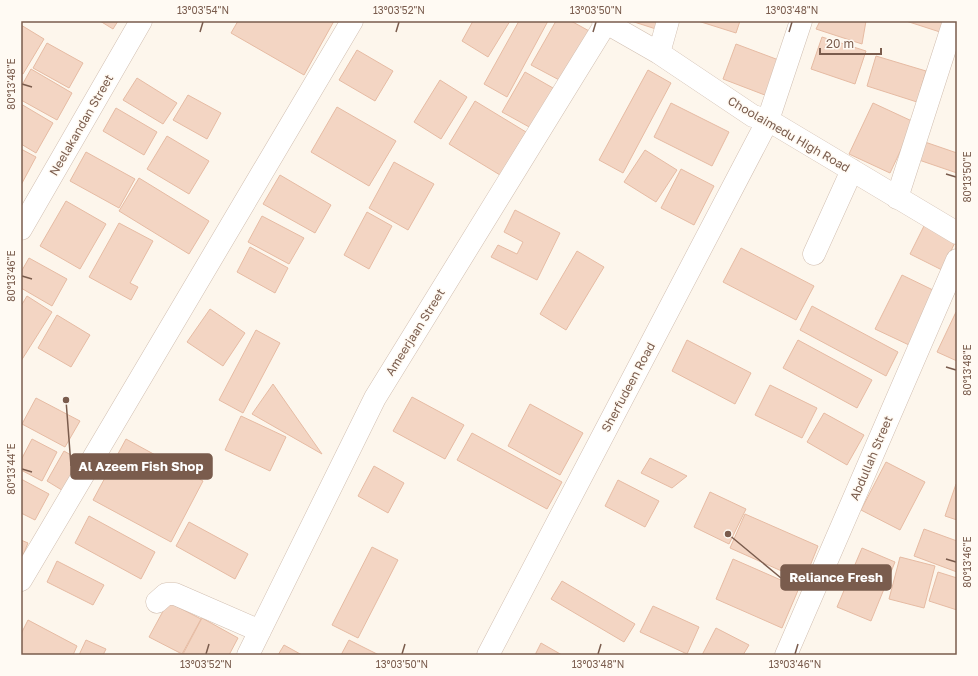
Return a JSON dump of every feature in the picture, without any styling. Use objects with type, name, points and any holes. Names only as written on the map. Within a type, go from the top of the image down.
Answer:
[{"type":"street","name":"Neelakandan Street","points":[[21,229],[141,21]]},
{"type":"street","points":[[21,580],[352,21]]},
{"type":"street","points":[[659,53],[668,21]]},
{"type":"street","name":"Sherfudeen Road","points":[[488,655],[768,120],[801,21]]},
{"type":"street","points":[[897,198],[954,21]]},
{"type":"street","name":"Choolaimedu High Road","points":[[605,22],[659,53],[752,116],[768,120],[957,233]]},
{"type":"street","name":"Ameerjaan Street","points":[[248,655],[375,398],[605,22]]},
{"type":"street","points":[[814,254],[852,170]]},
{"type":"street","name":"Abdullah Street","points":[[786,655],[957,260]]},
{"type":"street","points":[[157,602],[166,594],[175,594],[260,631]]},
{"type":"building","points":[[100,21],[118,21],[113,29]]},
{"type":"building","points":[[238,21],[334,21],[304,75],[231,33]]},
{"type":"building","points":[[473,21],[510,21],[488,57],[462,41]]},
{"type":"building","points":[[519,21],[548,21],[507,97],[484,84]]},
{"type":"building","points":[[556,21],[571,21],[591,32],[563,82],[531,65]]},
{"type":"building","points":[[631,21],[659,21],[656,29]]},
{"type":"building","points":[[698,21],[740,21],[736,33]]},
{"type":"building","points":[[820,21],[866,21],[862,44],[816,29]]},
{"type":"building","points":[[906,21],[944,21],[940,32]]},
{"type":"building","points":[[21,25],[44,39],[23,74],[21,73]]},
{"type":"building","points":[[822,37],[866,51],[855,84],[811,69]]},
{"type":"building","points":[[47,43],[83,63],[69,88],[33,68]]},
{"type":"building","points":[[736,44],[784,62],[770,97],[723,79]]},
{"type":"building","points":[[357,50],[393,71],[375,101],[339,80]]},
{"type":"building","points":[[876,56],[926,71],[917,102],[867,86]]},
{"type":"building","points":[[31,69],[72,93],[57,120],[21,100],[21,87]]},
{"type":"building","points":[[648,70],[671,83],[623,173],[599,160]]},
{"type":"building","points":[[525,72],[553,88],[531,128],[502,112]]},
{"type":"building","points":[[137,78],[177,103],[163,124],[123,100]]},
{"type":"building","points":[[440,80],[467,97],[441,139],[414,122]]},
{"type":"building","points":[[188,95],[221,113],[207,139],[173,120]]},
{"type":"building","points":[[475,101],[526,132],[500,175],[449,144]]},
{"type":"building","points":[[671,103],[729,132],[712,166],[654,137]]},
{"type":"building","points":[[873,103],[914,122],[890,173],[849,154]]},
{"type":"building","points":[[21,104],[53,123],[36,153],[21,144]]},
{"type":"building","points":[[337,107],[396,141],[369,186],[311,152]]},
{"type":"building","points":[[116,108],[157,132],[144,155],[103,131]]},
{"type":"building","points":[[167,136],[209,161],[189,194],[147,169]]},
{"type":"building","points":[[922,141],[957,153],[957,173],[916,159]]},
{"type":"building","points":[[21,149],[36,157],[21,185]]},
{"type":"building","points":[[645,150],[677,170],[656,202],[624,182]]},
{"type":"building","points":[[86,152],[135,179],[119,208],[70,181]]},
{"type":"building","points":[[394,162],[434,184],[408,230],[369,208]]},
{"type":"building","points":[[681,169],[714,186],[694,225],[661,208]]},
{"type":"building","points":[[280,175],[331,205],[315,233],[263,204]]},
{"type":"building","points":[[139,178],[209,221],[189,254],[119,211]]},
{"type":"building","points":[[66,201],[106,224],[80,269],[40,246]]},
{"type":"building","points":[[515,210],[560,233],[537,280],[491,257],[498,245],[517,254],[523,242],[504,232]]},
{"type":"building","points":[[367,212],[392,226],[369,269],[344,255]]},
{"type":"building","points":[[262,216],[304,238],[289,264],[248,242]]},
{"type":"building","points":[[927,220],[957,238],[942,270],[910,254]]},
{"type":"building","points":[[119,223],[153,241],[130,283],[138,287],[131,300],[89,277]]},
{"type":"building","points":[[250,247],[288,268],[275,293],[237,272]]},
{"type":"building","points":[[741,248],[814,286],[796,320],[723,282]]},
{"type":"building","points":[[577,251],[604,267],[566,330],[540,314]]},
{"type":"building","points":[[29,258],[67,279],[52,306],[21,288],[21,272]]},
{"type":"building","points":[[902,275],[935,291],[909,345],[875,329]]},
{"type":"building","points":[[27,296],[52,312],[21,361],[21,306]]},
{"type":"building","points":[[812,306],[898,352],[886,376],[800,330]]},
{"type":"building","points":[[210,309],[245,333],[223,366],[187,342]]},
{"type":"building","points":[[956,312],[957,313],[957,361],[937,352]]},
{"type":"building","points":[[57,315],[90,335],[71,367],[38,348]]},
{"type":"building","points":[[256,330],[280,343],[243,413],[219,400]]},
{"type":"building","points":[[687,340],[751,373],[735,404],[672,371]]},
{"type":"building","points":[[798,340],[872,380],[857,408],[783,368]]},
{"type":"building","points":[[273,384],[322,454],[252,414]]},
{"type":"building","points":[[770,385],[817,408],[802,438],[755,415]]},
{"type":"building","points":[[412,397],[464,425],[445,459],[393,431]]},
{"type":"building","points":[[36,398],[80,421],[65,447],[22,424]]},
{"type":"building","points":[[530,404],[583,433],[560,475],[508,446]]},
{"type":"building","points":[[824,413],[864,435],[847,465],[807,442]]},
{"type":"building","points":[[241,416],[286,437],[270,471],[225,450]]},
{"type":"building","points":[[472,433],[562,482],[547,509],[457,460]]},
{"type":"building","points":[[32,439],[57,452],[42,481],[21,470],[21,460]]},
{"type":"building","points":[[126,439],[203,481],[171,542],[93,500]]},
{"type":"building","points":[[64,451],[83,462],[65,492],[47,481]]},
{"type":"building","points":[[650,458],[687,476],[672,488],[641,473]]},
{"type":"building","points":[[886,462],[925,482],[900,530],[861,510]]},
{"type":"building","points":[[374,466],[404,483],[388,513],[358,496]]},
{"type":"building","points":[[21,479],[49,494],[35,520],[21,513]]},
{"type":"building","points":[[618,480],[659,501],[645,527],[605,506]]},
{"type":"building","points":[[957,484],[957,520],[945,516]]},
{"type":"building","points":[[710,492],[746,509],[729,544],[694,527]]},
{"type":"building","points":[[745,514],[818,546],[804,581],[730,548]]},
{"type":"building","points":[[89,516],[155,552],[141,579],[75,543]]},
{"type":"building","points":[[189,522],[248,554],[235,579],[176,546]]},
{"type":"building","points":[[924,529],[957,541],[957,572],[914,556]]},
{"type":"building","points":[[21,540],[28,543],[21,560]]},
{"type":"building","points":[[372,547],[398,560],[358,638],[332,625]]},
{"type":"building","points":[[862,548],[895,562],[871,621],[837,607]]},
{"type":"building","points":[[900,557],[935,566],[924,608],[889,599]]},
{"type":"building","points":[[733,559],[799,588],[782,628],[716,599]]},
{"type":"building","points":[[57,561],[104,585],[93,605],[47,582]]},
{"type":"building","points":[[938,572],[957,578],[957,610],[929,601]]},
{"type":"building","points":[[562,581],[635,624],[624,642],[551,599]]},
{"type":"building","points":[[168,602],[201,619],[182,654],[149,637]]},
{"type":"building","points":[[653,606],[699,627],[687,654],[640,632]]},
{"type":"building","points":[[202,618],[238,638],[229,655],[183,654]]},
{"type":"building","points":[[28,620],[77,646],[73,655],[21,655],[21,634]]},
{"type":"building","points":[[716,628],[749,645],[743,655],[702,655]]},
{"type":"building","points":[[86,640],[106,649],[103,655],[79,655]]},
{"type":"building","points":[[349,640],[379,655],[341,655]]},
{"type":"building","points":[[541,643],[562,655],[535,655]]},
{"type":"building","points":[[284,645],[302,655],[278,655]]},
{"type":"place","name":"Al Azeem Fish Shop","points":[[66,400]]},
{"type":"place","name":"Reliance Fresh","points":[[728,534]]}]
